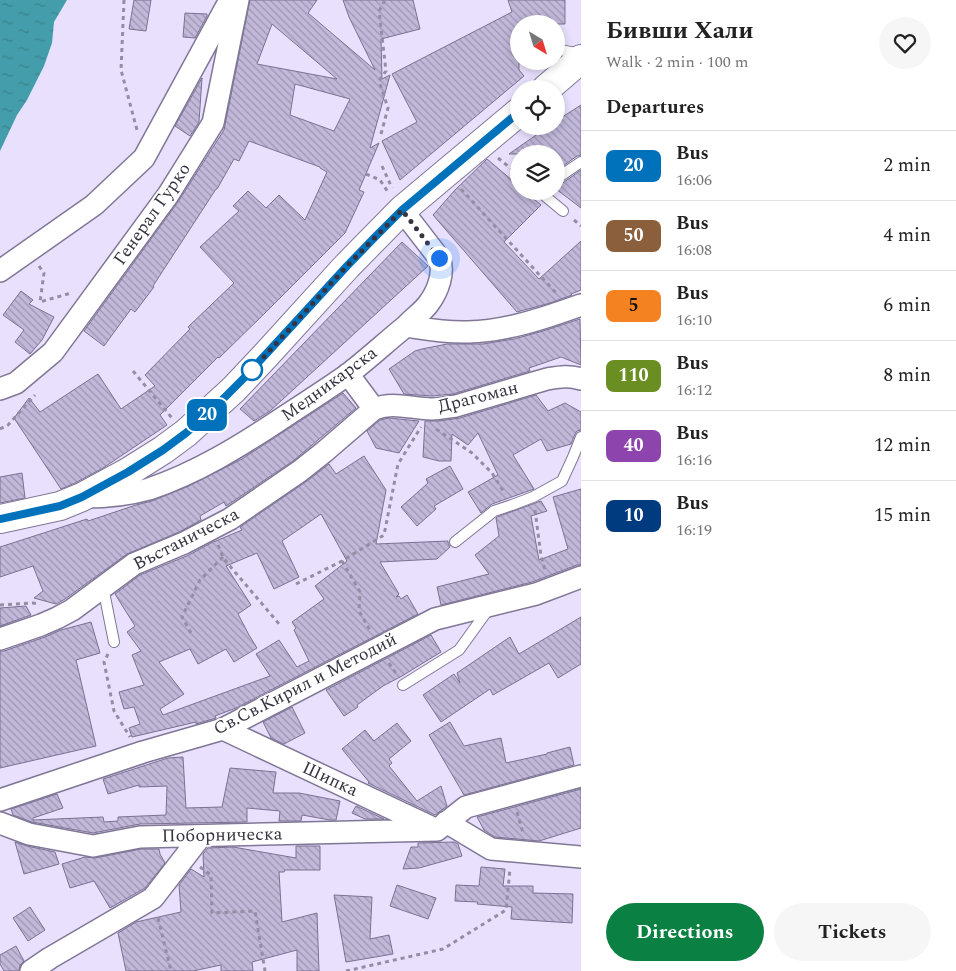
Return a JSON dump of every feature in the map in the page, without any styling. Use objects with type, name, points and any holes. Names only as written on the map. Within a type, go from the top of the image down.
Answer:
[{"type":"street","points":[[0,271],[94,205],[144,158],[230,0]]},
{"type":"street","name":"Генерал Гурко","points":[[0,389],[16,383],[53,352],[168,195],[213,123],[238,0]]},
{"type":"street","points":[[556,80],[581,59]]},
{"type":"street","points":[[0,532],[71,501],[128,472],[186,433],[234,389],[266,356],[347,266],[397,199],[446,173],[510,120]]},
{"type":"street","name":"Медникарска","points":[[71,501],[148,489],[187,473],[248,441],[348,374],[406,326],[432,298],[440,279],[442,264],[397,199]]},
{"type":"street","points":[[406,326],[439,331],[488,331],[539,320],[575,307]]},
{"type":"street","points":[[348,374],[374,409]]},
{"type":"street","name":"Драгоман","points":[[374,409],[380,406],[396,405],[427,415],[547,379],[561,376],[581,379]]},
{"type":"street","name":"Въстаническа","points":[[0,639],[57,618],[72,610],[134,564],[211,530],[300,471],[374,409]]},
{"type":"street","points":[[0,518],[71,501]]},
{"type":"street","name":"Св.Св.Кирил и Методий","points":[[0,800],[143,752],[223,729],[435,619],[536,594],[581,577]]},
{"type":"street","name":"Шипка","points":[[223,729],[442,826]]},
{"type":"street","points":[[581,776],[466,807],[442,826],[491,849],[581,857]]},
{"type":"street","name":"Поборническа","points":[[0,823],[29,834],[93,846],[140,837],[442,826]]},
{"type":"street","points":[[31,971],[153,898],[201,836]]},
{"type":"lane","points":[[565,51],[581,54]]},
{"type":"lane","points":[[565,173],[581,162]]},
{"type":"lane","points":[[549,200],[562,211]]},
{"type":"lane","points":[[456,542],[494,510],[533,497],[562,481],[581,438]]},
{"type":"lane","points":[[103,587],[114,642]]},
{"type":"lane","points":[[403,685],[459,650],[492,605]]},
{"type":"path","points":[[124,0],[121,70],[144,158]]},
{"type":"path","points":[[381,134],[388,108],[379,81],[386,71],[380,11],[384,0]]},
{"type":"path","points":[[382,166],[397,199]]},
{"type":"path","points":[[446,173],[575,307]]},
{"type":"path","points":[[366,174],[380,180],[397,199]]},
{"type":"path","points":[[29,251],[44,273],[40,302],[72,293],[69,331]]},
{"type":"path","points":[[133,371],[186,433]]},
{"type":"path","points":[[296,584],[342,561],[384,534],[398,464],[427,415],[472,453],[492,473],[512,505]]},
{"type":"path","points":[[533,497],[541,556],[551,589]]},
{"type":"path","points":[[211,530],[223,557],[280,625]]},
{"type":"path","points":[[191,633],[182,617],[200,580],[223,557]]},
{"type":"path","points":[[342,561],[360,592],[359,611],[403,685]]},
{"type":"path","points":[[0,605],[32,603]]},
{"type":"path","points":[[114,642],[104,662],[114,711],[127,734],[143,752]]},
{"type":"path","points":[[346,971],[443,949],[506,910],[521,852],[512,795]]},
{"type":"path","points":[[185,857],[210,875],[212,913],[255,911],[265,971]]},
{"type":"path","points":[[153,898],[170,971]]},
{"type":"water","points":[[0,0],[67,0],[54,22],[52,43],[44,66],[0,151]]},
{"type":"building","points":[[134,0],[151,0],[146,31],[129,29]]},
{"type":"building","points":[[250,0],[317,0],[308,13],[375,70],[349,17],[343,0],[413,0],[420,29],[381,39],[382,79],[390,75],[370,148],[379,143],[359,190],[364,192],[345,233],[160,415],[167,425],[103,468],[61,489],[14,418],[29,398],[40,412],[98,374],[121,409],[155,386],[145,375],[190,329],[188,327],[234,283],[200,247],[239,211],[233,206],[248,191],[266,208],[279,195],[305,220],[327,172],[320,167],[249,141],[239,161],[234,159],[154,287],[135,312],[131,309],[104,346],[84,331],[178,202],[224,130]],"holes":[[[272,24],[337,79],[257,64]],[[295,84],[350,99],[334,131],[290,115]]]},
{"type":"building","points":[[508,0],[565,0],[565,15],[510,15],[510,70],[519,70],[524,76],[519,80],[510,80],[510,88],[400,180],[382,141],[417,122],[392,74],[512,12]]},
{"type":"building","points":[[185,13],[207,14],[195,38],[183,37]]},
{"type":"building","points":[[202,78],[199,122],[190,136],[175,126]]},
{"type":"building","points":[[581,105],[581,155],[565,165],[565,145],[522,145],[536,135],[565,135],[565,115]]},
{"type":"building","points":[[487,159],[510,178],[510,200],[535,200],[541,205],[504,242],[539,279],[581,241],[581,290],[550,303],[517,312],[433,215],[455,190]]},
{"type":"building","points":[[581,170],[581,208],[565,196],[565,181]]},
{"type":"building","points":[[402,242],[428,266],[270,411],[254,421],[240,409]]},
{"type":"building","points":[[21,291],[33,300],[29,304],[54,317],[42,340],[30,354],[15,342],[24,330],[3,315]]},
{"type":"building","points":[[580,319],[581,365],[561,357],[529,368],[530,371],[453,394],[432,396],[404,394],[389,369],[415,351],[422,349],[447,344],[483,344],[514,339]]},
{"type":"building","points":[[343,393],[356,408],[293,461],[226,506],[224,502],[200,516],[201,520],[179,532],[127,554],[56,604],[34,598],[43,591],[33,566],[0,577],[0,547],[87,519],[88,521],[152,501],[189,486],[242,459]]},
{"type":"building","points":[[536,395],[548,411],[565,403],[581,412],[581,430],[577,431],[571,444],[547,451],[541,439],[513,455],[534,489],[492,504],[481,513],[468,492],[498,475],[478,433],[468,445],[452,434],[451,461],[439,461],[423,457],[425,421],[460,418]]},
{"type":"building","points":[[389,418],[419,421],[399,453],[376,448],[367,431],[380,420]]},
{"type":"building","points":[[364,456],[386,490],[376,544],[448,541],[450,547],[437,559],[380,562],[399,594],[396,597],[399,596],[401,599],[407,595],[418,614],[236,708],[215,716],[216,718],[132,737],[129,728],[140,724],[134,707],[124,709],[119,692],[144,685],[132,655],[141,651],[127,632],[135,626],[115,594],[140,575],[242,530],[240,527],[329,464],[336,474]],"holes":[[[321,514],[347,561],[315,586],[324,599],[292,622],[309,661],[297,667],[279,640],[256,654],[270,676],[163,715],[160,709],[184,694],[159,662],[190,649],[198,664],[226,649],[234,662],[257,648],[238,614],[251,605],[226,566],[257,553],[274,589],[299,577],[282,541]]]},
{"type":"building","points":[[450,466],[463,489],[434,506],[436,509],[417,526],[401,507],[428,483],[426,479]]},
{"type":"building","points":[[22,473],[25,498],[0,503],[0,477]]},
{"type":"building","points":[[581,489],[581,565],[532,582],[441,605],[437,587],[489,574],[475,555],[499,536],[497,517],[541,501],[547,511],[531,516],[539,560],[568,549],[553,497]]},
{"type":"building","points":[[26,606],[31,615],[0,626],[0,608]]},
{"type":"building","points":[[581,617],[581,664],[558,678],[549,663],[493,695],[490,689],[441,722],[423,695],[454,674],[460,683],[457,673],[510,637],[519,654]]},
{"type":"building","points":[[91,622],[100,653],[76,660],[96,746],[0,768],[0,651]]},
{"type":"building","points":[[431,635],[441,652],[383,686],[344,716],[326,690]]},
{"type":"building","points":[[292,707],[305,733],[284,744],[271,738],[263,722]]},
{"type":"building","points":[[450,722],[464,746],[501,738],[506,763],[570,747],[574,765],[464,795],[429,735]]},
{"type":"building","points":[[397,723],[411,741],[389,759],[392,763],[389,766],[417,801],[441,786],[447,806],[435,815],[368,783],[342,749],[365,730],[374,741]]},
{"type":"building","points":[[183,757],[186,808],[222,807],[230,768],[276,772],[273,793],[299,793],[340,801],[336,820],[302,815],[301,821],[279,821],[280,811],[247,808],[247,822],[140,824],[93,833],[32,822],[13,815],[11,809],[57,794],[63,808],[33,818],[33,820],[103,817],[104,822],[118,821],[118,817],[166,815],[167,786],[139,787],[139,785],[108,794],[103,779],[168,758]]},
{"type":"building","points":[[581,789],[581,828],[539,841],[495,837],[484,830],[477,817]]},
{"type":"building","points":[[356,806],[384,819],[365,819],[352,813]]},
{"type":"building","points":[[15,842],[55,852],[59,864],[24,874]]},
{"type":"building","points":[[454,842],[458,844],[462,856],[419,868],[403,869],[411,847],[418,847],[418,843]]},
{"type":"building","points":[[296,846],[320,846],[320,870],[285,870],[284,872],[279,872],[282,922],[317,913],[319,971],[297,971],[297,950],[252,962],[253,971],[221,971],[221,965],[193,971],[126,971],[118,933],[136,922],[181,912],[179,885],[191,869],[204,877],[203,854],[208,848],[233,847],[296,858]]},
{"type":"building","points":[[141,849],[159,849],[165,863],[145,888],[110,908],[94,881],[70,888],[62,864],[85,857],[95,858]]},
{"type":"building","points":[[481,867],[505,869],[503,886],[533,886],[533,893],[573,894],[572,923],[511,919],[512,907],[455,901],[456,885],[479,886]]},
{"type":"building","points":[[397,885],[436,898],[428,919],[390,906]]},
{"type":"building","points":[[334,895],[372,897],[370,939],[389,935],[393,954],[346,962]]},
{"type":"building","points":[[30,907],[45,930],[28,941],[13,918]]},
{"type":"building","points":[[16,946],[24,961],[20,965],[19,971],[4,971],[0,964],[0,955]]},
{"type":"bus line","name":"20","points":[[0,519],[60,506],[82,497],[128,472],[186,433],[266,356],[347,266],[402,210],[510,120]]},
{"type":"route","points":[[252,370],[347,266],[402,210],[439,258]]}]
